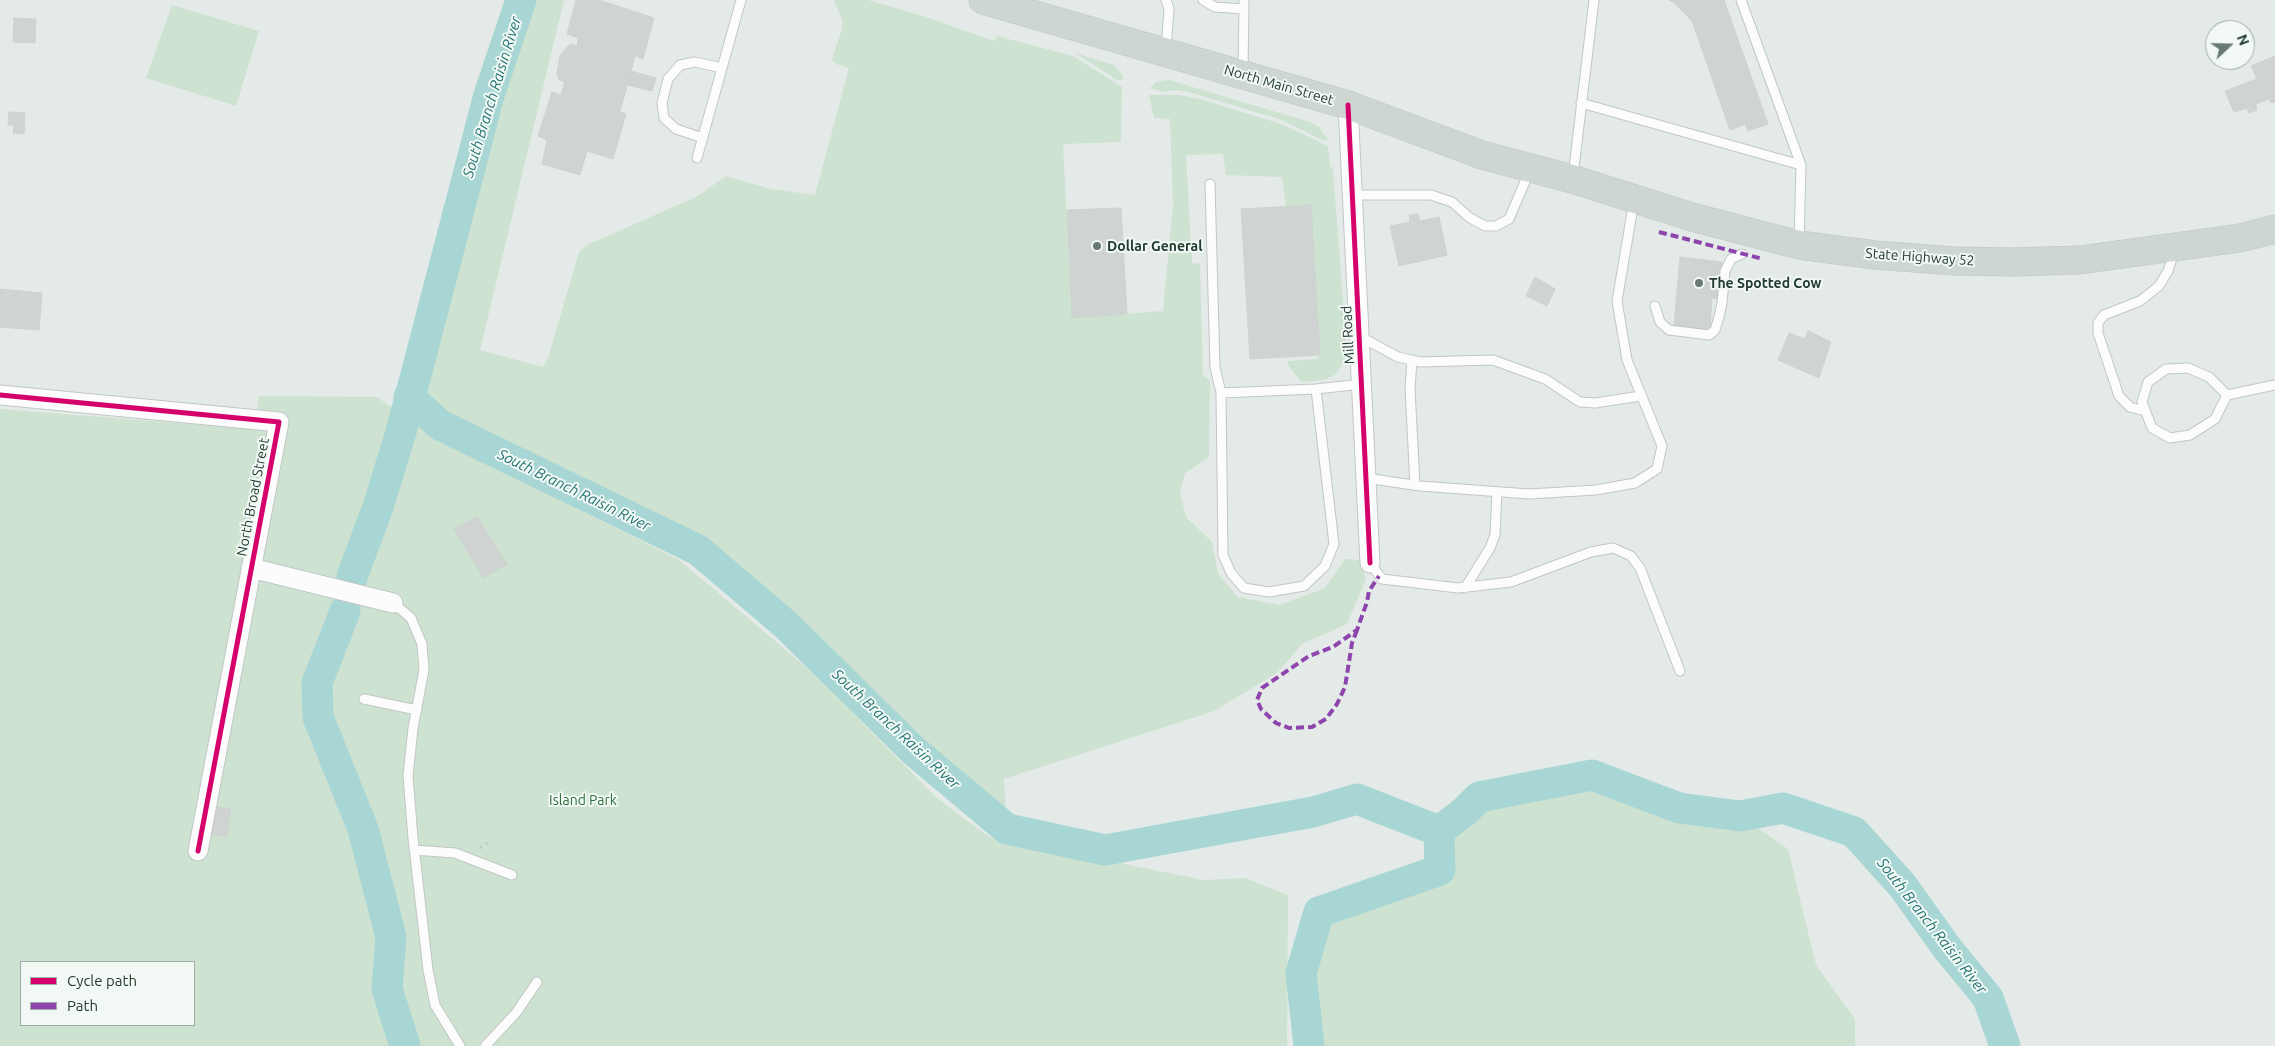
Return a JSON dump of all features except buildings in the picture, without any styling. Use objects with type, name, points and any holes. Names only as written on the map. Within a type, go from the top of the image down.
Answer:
[{"type":"main road","name":"North Main Street","points":[[1000,2],[1166,53],[1348,105],[1482,154],[1572,179]]},
{"type":"main road","name":"State Highway 52","points":[[1572,179],[1692,217],[1800,245],[1875,255],[1955,261],[2080,260],[2240,238],[2275,229]]},
{"type":"street","name":"Mill Road","points":[[1348,105],[1370,563]]},
{"type":"street","name":"North Broad Street","points":[[0,396],[279,422],[198,852]]},
{"type":"street","name":"North Broad Street","points":[[251,568],[393,603]]},
{"type":"lane","points":[[698,158],[741,0]]},
{"type":"lane","points":[[1166,0],[1169,16],[1166,53]]},
{"type":"lane","points":[[1203,0],[1215,6],[1244,5],[1242,75]]},
{"type":"lane","points":[[1572,179],[1594,0]]},
{"type":"lane","points":[[1740,0],[1801,165],[1800,245]]},
{"type":"lane","points":[[703,138],[676,129],[664,118],[662,103],[668,79],[680,65],[695,62],[722,68]]},
{"type":"lane","points":[[1582,103],[1801,165]]},
{"type":"lane","points":[[1352,195],[1431,195],[1452,202],[1470,218],[1485,226],[1496,226],[1509,218],[1531,168]]},
{"type":"lane","points":[[1210,184],[1215,367],[1221,393],[1223,555],[1231,573],[1244,588],[1269,592],[1304,586],[1325,566],[1334,544],[1316,389]]},
{"type":"lane","points":[[1366,478],[1415,485],[1529,494],[1596,490],[1635,483],[1657,468],[1662,446],[1627,360],[1616,301],[1635,199]]},
{"type":"lane","points":[[2146,411],[2130,407],[2119,396],[2098,333],[2098,323],[2104,315],[2140,300],[2158,286],[2168,271],[2176,246]]},
{"type":"lane","points":[[1655,306],[1660,322],[1669,330],[1709,335],[1715,330],[1719,317],[1725,271],[1731,260],[1742,254]]},
{"type":"lane","points":[[1359,336],[1398,357],[1420,362],[1493,360],[1546,379],[1580,402],[1595,403],[1641,396]]},
{"type":"lane","points":[[1412,360],[1410,389],[1415,485]]},
{"type":"lane","points":[[2228,395],[2209,376],[2188,368],[2166,369],[2148,382],[2142,402],[2152,428],[2170,438],[2190,435],[2215,419],[2228,395],[2275,385]]},
{"type":"lane","points":[[1221,393],[1316,389],[1362,384]]},
{"type":"lane","points":[[1465,588],[1490,548],[1495,535],[1497,492]]},
{"type":"lane","points":[[1370,563],[1382,579],[1465,588],[1510,582],[1591,552],[1613,548],[1631,556],[1640,568],[1680,671]]},
{"type":"lane","points":[[393,603],[411,618],[422,644],[424,670],[408,776],[414,850],[428,970],[435,1005],[460,1046]]},
{"type":"lane","points":[[364,698],[417,710]]},
{"type":"lane","points":[[414,850],[455,853],[512,875]]},
{"type":"lane","points":[[485,1046],[516,1013],[537,982]]},
{"type":"green space","points":[[521,0],[564,0],[480,350],[543,367],[548,358],[579,252],[587,245],[698,196],[726,176],[771,189],[815,195],[849,68],[836,64],[832,59],[842,29],[842,20],[834,0],[868,0],[926,17],[994,41],[997,36],[1073,56],[1122,87],[1121,142],[1063,144],[1072,318],[1163,311],[1173,205],[1170,119],[1154,118],[1149,95],[1179,95],[1200,99],[1281,124],[1328,146],[1330,166],[1333,170],[1347,353],[1336,374],[1327,379],[1301,382],[1288,365],[1288,361],[1317,359],[1320,355],[1311,206],[1286,206],[1282,177],[1226,175],[1223,154],[1186,155],[1192,263],[1200,264],[1203,375],[1210,380],[1209,457],[1185,473],[1180,492],[1186,517],[1212,542],[1218,574],[1238,597],[1280,605],[1325,588],[1345,559],[1360,560],[1366,579],[1347,624],[1302,644],[1277,673],[1214,711],[1004,779],[1007,829],[914,751],[785,624],[698,550],[440,425],[409,397],[489,95]]},
{"type":"green space","points":[[172,5],[259,31],[236,106],[146,78]]},
{"type":"green space","points":[[1075,53],[1114,65],[1123,76],[1123,80],[1117,80]]},
{"type":"green space","points":[[1169,80],[1310,122],[1319,127],[1328,140],[1324,141],[1282,120],[1189,92],[1177,90],[1163,92],[1150,88],[1156,82]]},
{"type":"green space","name":"Island Park","points":[[259,396],[377,397],[435,438],[678,559],[813,673],[938,799],[989,837],[1204,880],[1245,878],[1288,895],[1287,1046],[417,1046],[389,969],[387,989],[405,1046],[0,1046],[0,409],[254,429]]},
{"type":"green space","points":[[1592,775],[1679,808],[1740,816],[1788,849],[1816,965],[1855,1019],[1855,1046],[1309,1046],[1301,973],[1319,912],[1440,870],[1439,831],[1464,812],[1479,797]]},
{"type":"waterway","name":"South Branch Raisin River","points":[[352,577],[378,507],[401,432],[489,95],[521,0]]},
{"type":"waterway","name":"South Branch Raisin River","points":[[409,397],[440,425],[698,550],[785,624],[914,751],[1007,829],[1105,850],[1313,812],[1357,799],[1439,831]]},
{"type":"waterway","name":"South Branch Raisin River","points":[[345,611],[317,683],[318,717],[363,829],[391,937],[387,989],[405,1046]]},
{"type":"waterway","name":"South Branch Raisin River","points":[[1439,831],[1464,812],[1479,797],[1592,775],[1679,808],[1740,816],[1783,808],[1854,832],[1902,885],[1947,948],[1988,998],[2005,1046]]},
{"type":"waterway","name":"South Branch Raisin River","points":[[1309,1046],[1301,973],[1319,912],[1440,870],[1439,831]]},
{"type":"marked path","points":[[1659,232],[1763,259]]},
{"type":"marked path","points":[[1357,630],[1352,643],[1345,687],[1337,704],[1326,719],[1312,727],[1289,728],[1276,723],[1261,709],[1257,700],[1262,688],[1309,656],[1333,647],[1357,630],[1369,591],[1379,576]]},
{"type":"cycle path","points":[[1348,105],[1370,563]]},
{"type":"cycle path","points":[[0,395],[279,422],[198,851]]},
{"type":"place","name":"Dollar General","points":[[1097,246]]},
{"type":"place","name":"The Spotted Cow","points":[[1699,283]]}]
